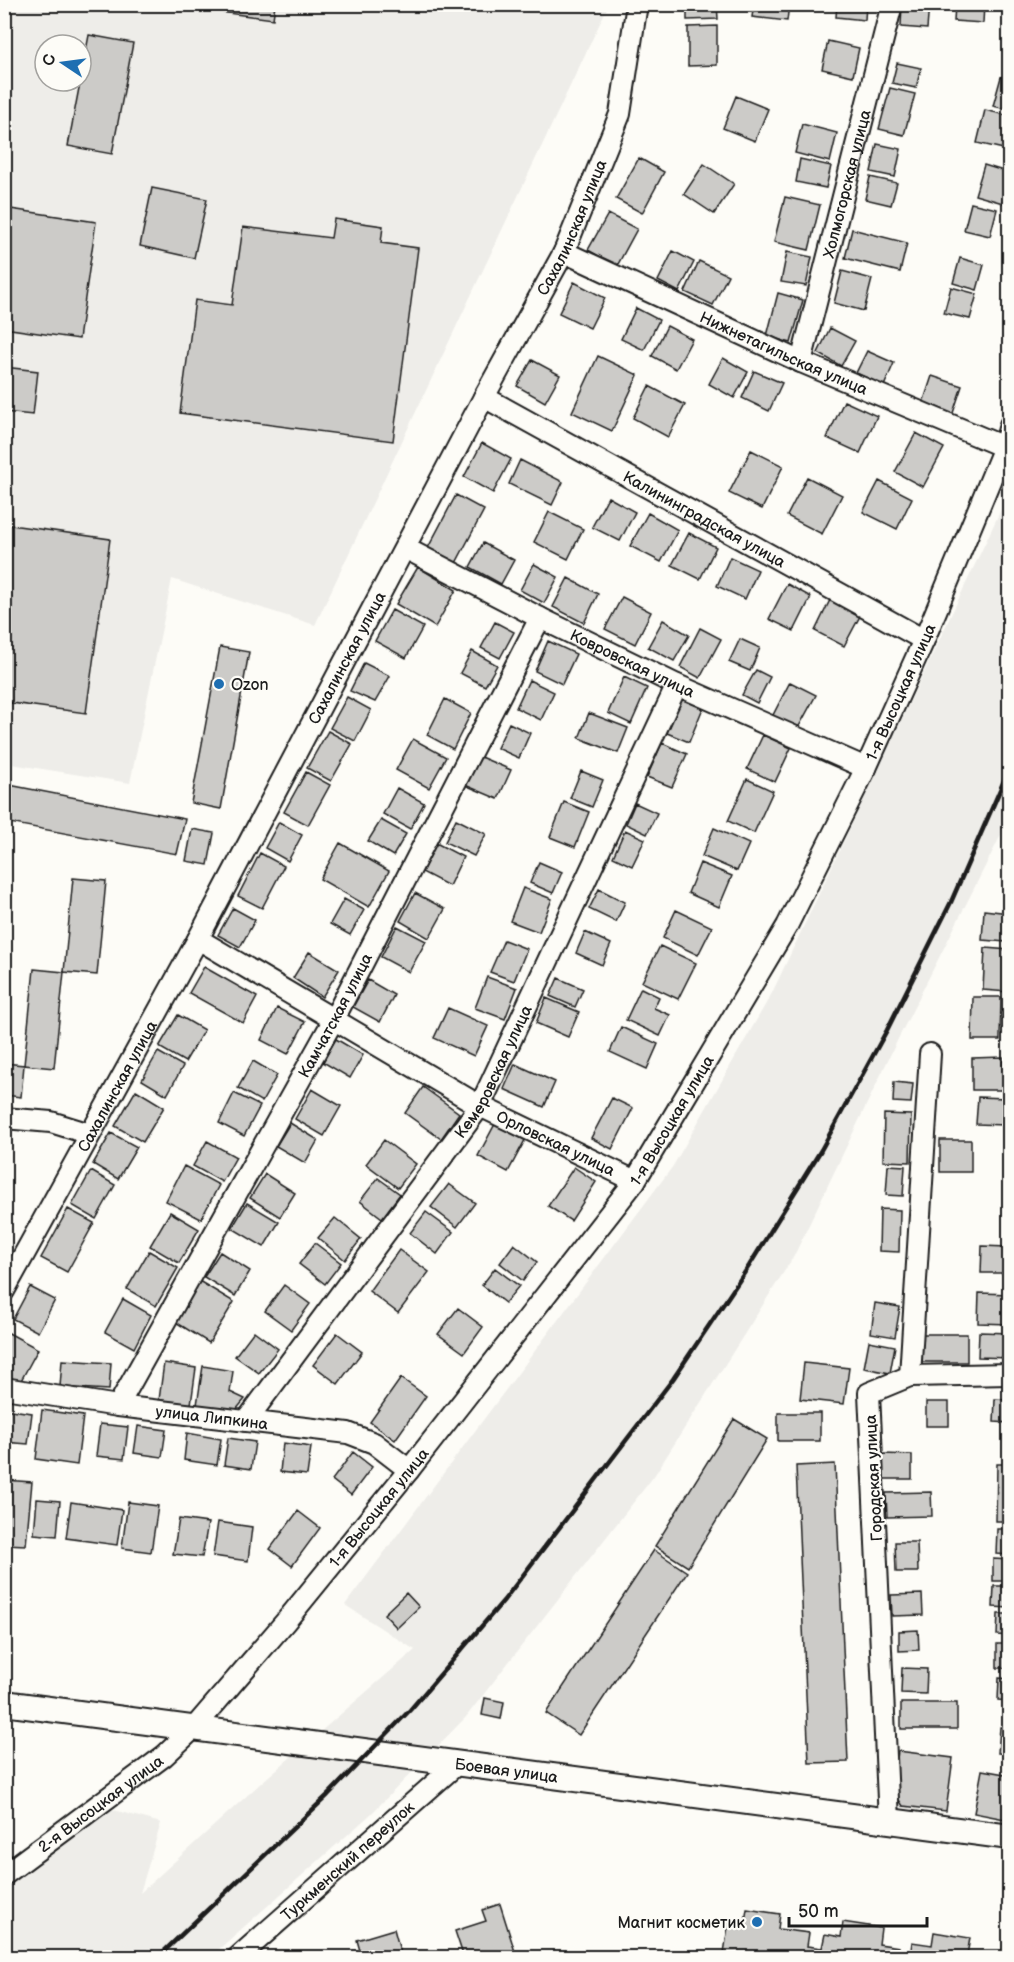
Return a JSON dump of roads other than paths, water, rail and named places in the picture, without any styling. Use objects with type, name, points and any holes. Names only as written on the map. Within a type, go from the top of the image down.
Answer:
[{"type":"main road","name":"Боевая улица","points":[[4,1703],[1010,1837]]},
{"type":"street","name":"Сахалинская улица","points":[[4,1291],[198,939],[484,397],[564,252],[620,114],[637,4]]},
{"type":"street","name":"Холмогорская улица","points":[[801,362],[892,4]]},
{"type":"street","name":"Нижнетагильская улица","points":[[564,252],[801,362],[1005,447]]},
{"type":"street","name":"Калининградская улица","points":[[484,397],[924,640]]},
{"type":"street","name":"1-я Высоцкая улица","points":[[194,1728],[286,1622],[409,1470],[635,1180],[787,926],[866,768],[924,640],[1005,447],[1010,425]]},
{"type":"street","name":"Ковровская улица","points":[[405,548],[677,685],[866,768]]},
{"type":"street","name":"Камчатская улица","points":[[118,1406],[334,1019],[540,618]]},
{"type":"street","name":"Кемеровская улица","points":[[246,1421],[480,1106],[677,685]]},
{"type":"street","name":"Орловская улица","points":[[198,939],[480,1106],[635,1180]]},
{"type":"street","points":[[930,1054],[910,1377],[1010,1374]]},
{"type":"street","points":[[4,1118],[51,1122],[90,1134]]},
{"type":"street","name":"Городская улица","points":[[889,1821],[869,1393],[910,1377]]},
{"type":"street","name":"улица Липкина","points":[[4,1388],[118,1406],[348,1433],[374,1443],[409,1470]]},
{"type":"street","name":"2-я Высоцкая улица","points":[[4,1875],[164,1756],[194,1728]]},
{"type":"street","name":"Туркменский переулок","points":[[237,1958],[457,1764]]},
{"type":"railway","points":[[157,1958],[328,1795],[410,1710],[504,1600],[673,1379],[749,1266],[821,1150],[887,1030],[951,902],[1010,767]]},
{"type":"place","name":"Ozon","points":[[219,684]]},
{"type":"place","name":"Магнит косметик","points":[[757,1922]]}]
